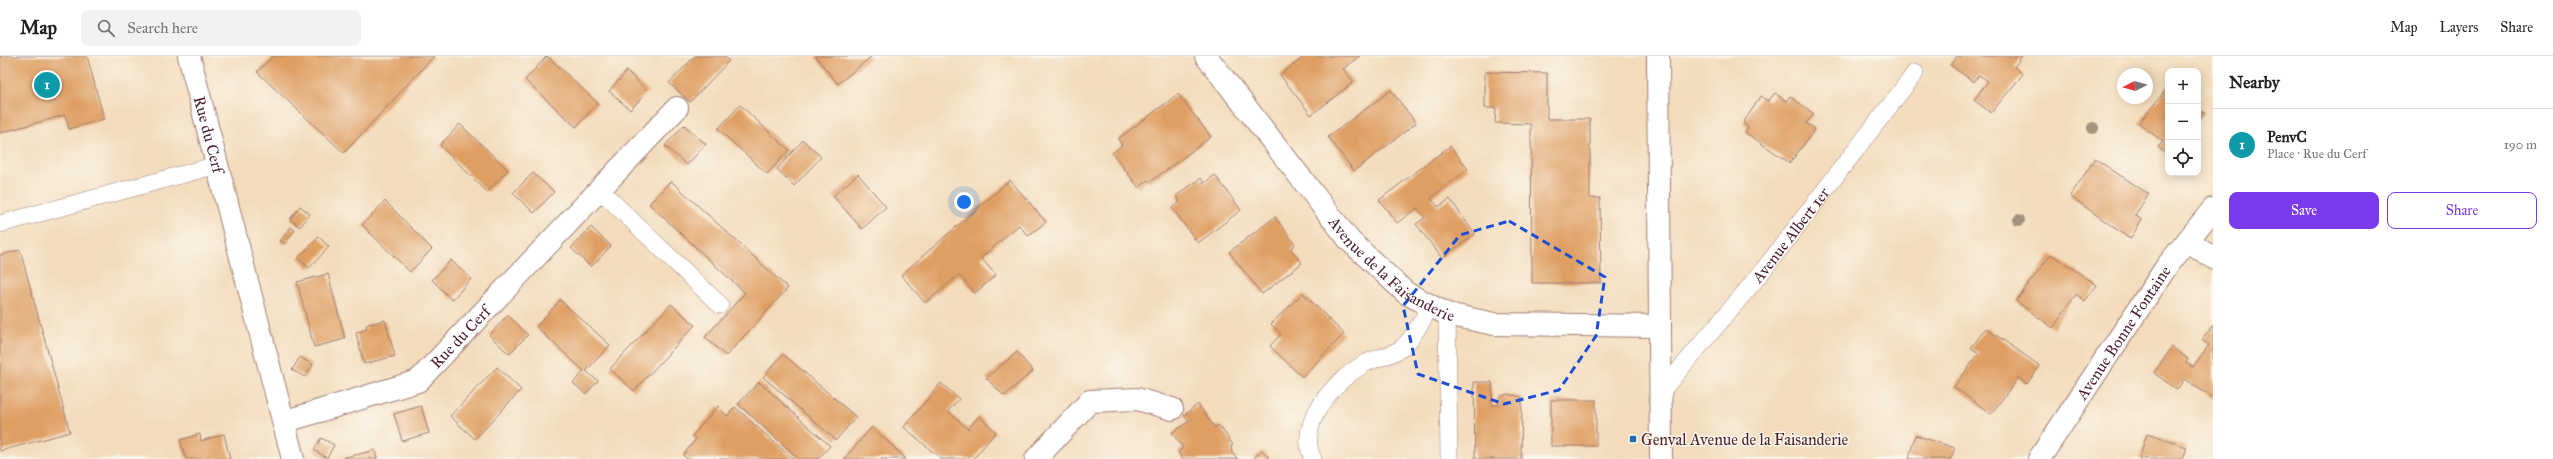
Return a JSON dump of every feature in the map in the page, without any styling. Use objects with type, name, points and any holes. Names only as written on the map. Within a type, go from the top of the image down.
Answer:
[{"type":"street","name":"Rue du Cerf","points":[[189,56],[293,459]]},
{"type":"street","name":"Avenue de la Faisanderie","points":[[1206,56],[1350,241],[1406,293],[1439,310],[1494,324],[1659,326]]},
{"type":"street","points":[[1658,56],[1661,459]]},
{"type":"street","name":"Rue du Cerf","points":[[283,422],[418,381],[677,108]]},
{"type":"street","name":"Avenue Bonne Fontaine","points":[[2039,459],[2167,266],[2189,241],[2213,209]]},
{"type":"street","points":[[2189,241],[2213,258]]},
{"type":"street","points":[[1036,459],[1090,401],[1136,399],[1172,409]]},
{"type":"lane","name":"Avenue Albert 1er","points":[[1660,393],[1761,273],[1915,73]]},
{"type":"lane","points":[[0,224],[217,165]]},
{"type":"lane","points":[[600,190],[720,305]]},
{"type":"lane","points":[[1313,459],[1308,442],[1309,429],[1332,390],[1364,364],[1403,347],[1439,310]]},
{"type":"lane","points":[[1439,310],[1449,459]]},
{"type":"highlighted area","points":[[1509,221],[1605,277],[1596,336],[1559,390],[1504,404],[1418,374],[1403,306],[1460,235]]},
{"type":"building","points":[[0,56],[87,56],[104,119],[69,129],[65,115],[0,133]]},
{"type":"building","points":[[273,56],[434,56],[344,153],[257,72]]},
{"type":"building","points":[[547,56],[598,103],[576,127],[525,80]]},
{"type":"building","points":[[695,56],[724,56],[729,61],[690,102],[669,83]]},
{"type":"building","points":[[815,56],[872,56],[838,84]]},
{"type":"building","points":[[1305,56],[1360,56],[1343,69],[1354,82],[1311,115],[1280,75]]},
{"type":"building","points":[[1957,56],[2022,56],[2014,67],[2023,74],[1991,113],[1974,100],[1988,81],[1979,75],[1974,82],[1950,65]]},
{"type":"building","points":[[627,71],[648,91],[630,110],[609,91]]},
{"type":"building","points":[[1485,72],[1547,73],[1547,119],[1590,119],[1590,198],[1600,198],[1601,283],[1532,283],[1531,124],[1495,123],[1496,108],[1485,108]]},
{"type":"building","points":[[1391,90],[1416,123],[1354,171],[1328,137]]},
{"type":"building","points":[[2165,91],[2165,153],[2158,147],[2163,142],[2139,123]]},
{"type":"building","points":[[1775,93],[1786,101],[1790,96],[1814,114],[1806,123],[1815,129],[1790,163],[1745,132],[1748,127],[1743,123],[1761,96],[1768,101]]},
{"type":"building","points":[[1178,94],[1211,137],[1150,182],[1148,180],[1139,188],[1112,153],[1122,145],[1118,139]]},
{"type":"building","points":[[740,105],[789,150],[767,174],[718,129]]},
{"type":"building","points":[[460,124],[508,170],[487,192],[440,145]]},
{"type":"building","points":[[684,125],[706,144],[687,165],[665,146]]},
{"type":"building","points":[[803,140],[821,157],[794,186],[777,169]]},
{"type":"building","points":[[1450,146],[1468,169],[1431,198],[1438,207],[1450,199],[1475,234],[1442,258],[1416,224],[1425,218],[1417,208],[1397,223],[1379,200]]},
{"type":"building","points":[[2095,159],[2149,194],[2135,215],[2142,220],[2130,239],[2070,196]]},
{"type":"building","points":[[533,173],[554,192],[534,213],[513,193]]},
{"type":"building","points":[[858,174],[886,207],[862,229],[833,196]]},
{"type":"building","points":[[1215,175],[1241,210],[1198,243],[1172,208],[1180,202],[1176,196],[1201,178],[1204,183]]},
{"type":"building","points":[[1010,180],[1046,222],[1028,236],[1019,225],[981,258],[996,275],[975,293],[959,275],[925,303],[901,275]]},
{"type":"building","points":[[671,181],[788,288],[726,356],[705,337],[745,293],[649,204]]},
{"type":"building","points":[[385,201],[432,249],[410,272],[362,225]]},
{"type":"building","points":[[300,206],[310,214],[300,227],[290,219]]},
{"type":"building","points":[[1275,217],[1295,244],[1291,249],[1302,263],[1262,294],[1229,252]]},
{"type":"building","points":[[291,227],[295,230],[285,244],[280,241]]},
{"type":"building","points":[[591,227],[611,246],[591,267],[571,248]]},
{"type":"building","points":[[319,237],[329,247],[309,268],[298,258]]},
{"type":"building","points":[[20,250],[70,432],[0,451],[0,255]]},
{"type":"building","points":[[2051,254],[2097,285],[2085,301],[2076,294],[2053,328],[2016,301]]},
{"type":"building","points":[[451,260],[471,279],[452,300],[432,280]]},
{"type":"building","points":[[328,274],[345,339],[314,347],[297,282]]},
{"type":"building","points":[[1303,293],[1344,334],[1302,377],[1270,346],[1281,334],[1271,324]]},
{"type":"building","points":[[560,300],[610,345],[586,371],[598,381],[586,394],[573,383],[584,371],[536,327]]},
{"type":"building","points":[[671,304],[695,325],[634,391],[610,369]]},
{"type":"building","points":[[508,315],[528,335],[509,354],[489,335]]},
{"type":"building","points":[[385,320],[395,356],[364,364],[356,333],[367,329],[366,325]]},
{"type":"building","points":[[2213,325],[2213,398],[2184,379],[2177,390],[2154,373],[2172,347],[2188,359],[2186,363],[2193,367],[2209,345],[2202,340]]},
{"type":"building","points":[[1986,328],[2040,366],[2027,384],[2018,378],[1991,414],[1954,387],[1979,353],[1971,348]]},
{"type":"building","points":[[1017,352],[1033,371],[1004,396],[986,378]]},
{"type":"building","points":[[783,354],[856,417],[836,440],[763,377]]},
{"type":"building","points":[[300,357],[313,365],[305,377],[292,370]]},
{"type":"building","points":[[497,367],[521,390],[475,439],[450,416]]},
{"type":"building","points":[[759,382],[830,446],[818,459],[799,459],[738,404]]},
{"type":"building","points":[[1474,382],[1492,382],[1492,405],[1499,405],[1499,397],[1507,394],[1522,397],[1521,459],[1475,459]]},
{"type":"building","points":[[941,383],[959,399],[948,411],[968,429],[979,416],[996,432],[973,459],[941,459],[904,427]]},
{"type":"building","points":[[1551,400],[1596,400],[1596,446],[1551,446]]},
{"type":"building","points":[[1198,404],[1215,428],[1219,425],[1233,445],[1231,446],[1232,453],[1238,459],[1183,459],[1178,452],[1183,448],[1172,433],[1189,421],[1184,415]]},
{"type":"building","points":[[421,406],[429,433],[402,441],[394,414]]},
{"type":"building","points":[[718,406],[727,416],[735,407],[793,459],[687,459],[683,455],[696,439],[692,436]]},
{"type":"building","points":[[872,427],[906,459],[844,459]]},
{"type":"building","points":[[200,434],[201,441],[224,434],[230,459],[186,459],[180,440]]},
{"type":"building","points":[[2147,434],[2187,447],[2183,459],[2139,459]]},
{"type":"building","points":[[1915,435],[1955,448],[1951,459],[1909,459]]},
{"type":"building","points":[[321,438],[334,445],[327,458],[314,450]]},
{"type":"building","points":[[375,450],[377,459],[343,459],[343,458]]},
{"type":"building","points":[[1262,450],[1270,459],[1253,459]]},
{"type":"place","name":"PenvC","points":[[47,85]]},
{"type":"place","name":"Genval Avenue de la Faisanderie","points":[[1633,439]]}]
